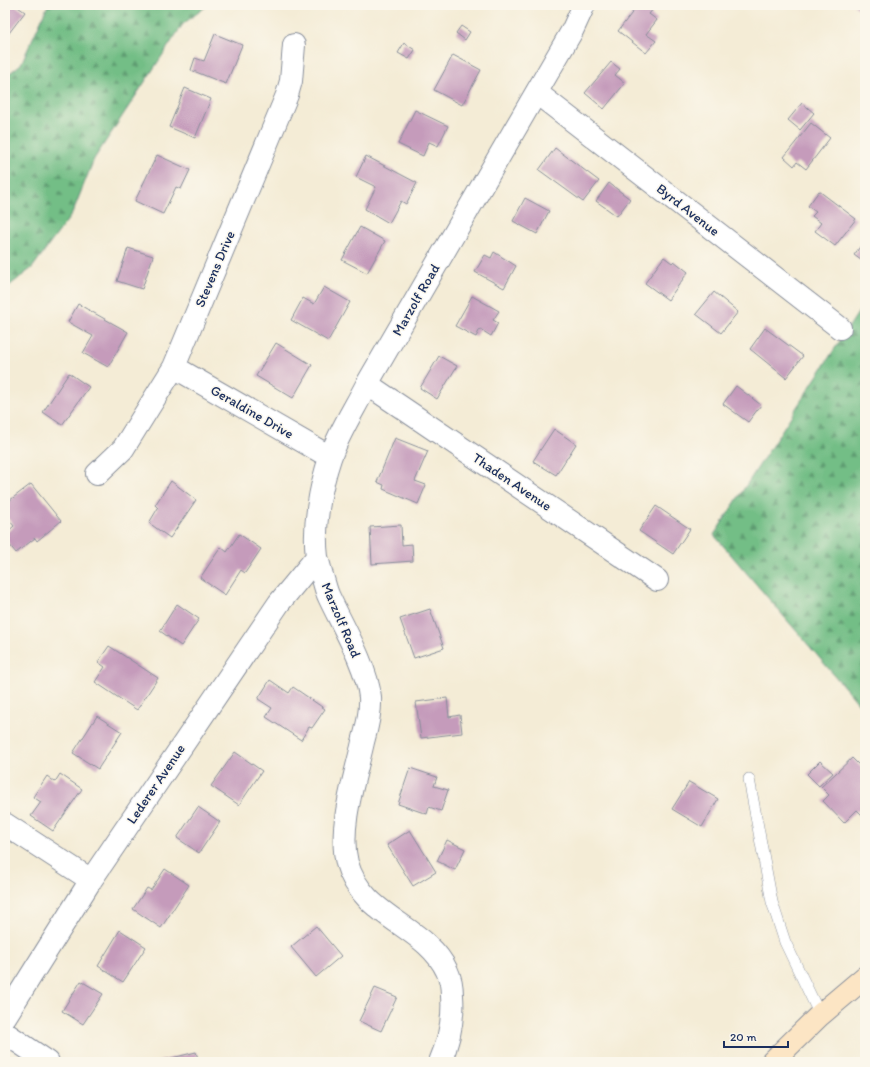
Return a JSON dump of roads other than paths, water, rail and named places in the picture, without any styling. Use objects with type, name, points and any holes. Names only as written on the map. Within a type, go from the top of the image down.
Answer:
[{"type":"street","name":"Marzolf Road","points":[[440,1062],[452,1026],[452,986],[448,972],[431,948],[385,914],[368,899],[357,886],[348,864],[344,844],[346,814],[369,720],[370,698],[364,674],[328,594],[318,557],[316,522],[320,496],[330,457],[344,428],[367,384],[537,93],[572,31],[584,5]]},
{"type":"street","name":"Stevens Drive","points":[[97,474],[123,450],[174,367],[287,95],[291,81],[294,45]]},
{"type":"street","name":"Byrd Avenue","points":[[537,93],[840,328]]},
{"type":"street","name":"Geraldine Drive","points":[[174,367],[330,457]]},
{"type":"street","name":"Thaden Avenue","points":[[367,384],[657,580]]},
{"type":"street","name":"Lederer Avenue","points":[[5,1017],[91,880],[279,603],[318,557]]},
{"type":"street","points":[[5,824],[91,880]]},
{"type":"street","points":[[772,1062],[820,1015],[865,977]]},
{"type":"street","points":[[5,1033],[48,1062]]},
{"type":"lane","points":[[749,779],[772,902],[784,942],[820,1015]]}]
